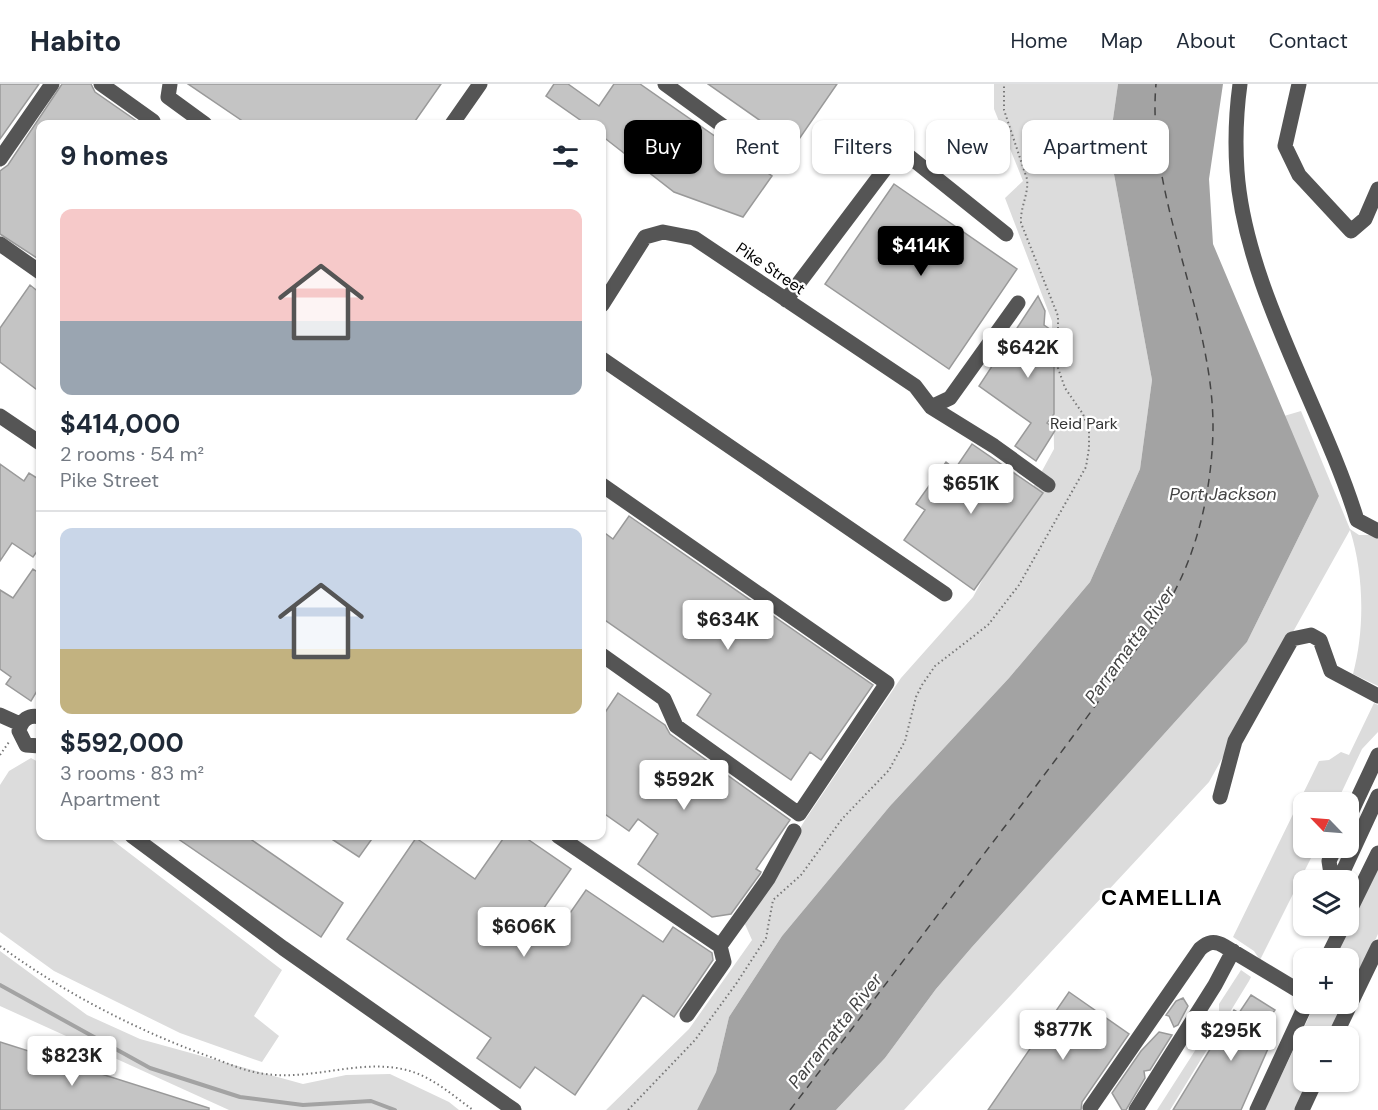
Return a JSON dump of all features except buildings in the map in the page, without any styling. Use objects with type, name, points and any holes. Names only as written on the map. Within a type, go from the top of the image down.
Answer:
[{"type":"street","points":[[0,159],[52,84]]},
{"type":"street","points":[[101,84],[152,120]]},
{"type":"street","points":[[169,84],[168,97],[200,120]]},
{"type":"street","points":[[455,120],[480,84]]},
{"type":"street","points":[[665,84],[714,120]]},
{"type":"street","points":[[1240,84],[1236,139],[1237,173],[1246,224],[1262,280],[1335,455],[1357,520],[1378,531]]},
{"type":"street","points":[[1299,84],[1285,146],[1299,175],[1352,231],[1365,219],[1378,189]]},
{"type":"street","points":[[786,300],[900,149],[1006,234]]},
{"type":"street","name":"Pike Street","points":[[606,298],[645,237],[663,232],[694,238],[915,387],[931,407],[994,446],[1048,485]]},
{"type":"street","points":[[0,244],[36,269]]},
{"type":"street","points":[[931,407],[950,398],[1018,303]]},
{"type":"street","points":[[606,362],[945,594]]},
{"type":"street","points":[[0,416],[36,440]]},
{"type":"street","points":[[606,488],[887,683],[799,814],[676,726],[664,699],[606,658]]},
{"type":"street","points":[[1220,797],[1235,741],[1292,639],[1311,635],[1320,640],[1331,671],[1378,696]]},
{"type":"street","points":[[0,715],[20,730],[26,745],[36,746]]},
{"type":"street","points":[[20,730],[31,716],[36,717]]},
{"type":"street","points":[[1359,796],[1378,755]]},
{"type":"street","points":[[1345,870],[1378,796]]},
{"type":"street","points":[[720,946],[768,879],[794,831]]},
{"type":"street","points":[[137,840],[283,948],[514,1110]]},
{"type":"street","points":[[564,840],[720,946],[724,962],[687,1015]]},
{"type":"street","points":[[1359,891],[1378,854]]},
{"type":"street","points":[[1090,1108],[1200,949],[1207,943],[1216,941],[1293,987]]},
{"type":"street","points":[[1340,1026],[1378,947]]},
{"type":"street","points":[[1136,1110],[1215,985],[1233,951]]},
{"type":"street","points":[[1257,1110],[1301,1014]]},
{"type":"street","points":[[1302,1110],[1310,1092]]},
{"type":"path","points":[[628,1110],[695,1040],[736,984],[766,938],[773,900],[801,875],[842,819],[889,770],[904,741],[916,697],[922,685],[935,666],[988,625],[1019,585],[1086,467],[1089,430],[1083,414],[1065,387],[1058,368],[1058,316],[1021,223],[1020,209],[1028,187],[1028,179],[1004,110],[1004,84]]},
{"type":"path","points":[[0,755],[20,730]]},
{"type":"path","points":[[0,946],[38,973],[116,1018],[247,1070],[286,1076],[364,1067],[393,1067],[426,1077],[473,1110]]},
{"type":"green space","name":"Reid Park","points":[[994,84],[1118,84],[1113,120],[1022,120],[1022,174],[1114,174],[1152,380],[1140,469],[1090,582],[1009,678],[890,806],[782,936],[729,1017],[716,1072],[697,1110],[606,1110],[689,1029],[752,940],[744,922],[805,820],[901,678],[973,597],[1054,449],[1052,321],[1005,198],[1023,181],[1010,149],[1010,120],[998,120],[994,109]]},
{"type":"green space","points":[[1301,411],[1350,529],[1359,535],[1378,535],[1378,686],[1353,674],[1360,639],[1361,602],[1358,565],[1350,530],[1209,782],[904,1110],[836,1110],[885,1058],[936,989],[972,947],[1247,642],[1319,496],[1284,416]]},
{"type":"green space","points":[[1374,703],[1378,705],[1378,732],[1362,749],[1342,792],[1304,792],[1319,761],[1329,760],[1341,752],[1349,755]]},
{"type":"green space","points":[[31,758],[36,761],[36,840],[112,840],[282,970],[254,1016],[279,1036],[262,1062],[180,1033],[54,971],[0,932],[0,785],[9,771]]},
{"type":"green space","points":[[1293,814],[1293,858],[1311,858],[1305,870],[1293,870],[1293,894],[1260,960],[1254,951],[1233,937]]},
{"type":"green space","points":[[1378,868],[1378,934],[1359,976],[1359,948],[1340,948],[1346,936],[1359,936],[1359,908]]},
{"type":"green space","points":[[0,951],[87,1015],[140,1039],[303,1084],[346,1075],[390,1074],[449,1102],[459,1110],[229,1110],[0,1006]]},
{"type":"green space","points":[[1241,970],[1251,977],[1249,981],[1170,1110],[1157,1110],[1219,1013],[1219,1004]]},
{"type":"green space","points":[[1310,1014],[1341,1014],[1336,1026],[1305,1026]]},
{"type":"green space","points":[[1293,1051],[1293,1092],[1305,1092],[1297,1110],[1265,1110]]},
{"type":"water","name":"Port Jackson","points":[[1118,84],[1223,84],[1209,179],[1213,244],[1319,496],[1247,642],[972,947],[936,989],[885,1058],[836,1110],[697,1110],[716,1072],[729,1017],[782,936],[890,806],[1009,678],[1090,582],[1140,469],[1152,380],[1114,174],[1169,174],[1169,120],[1113,120]]},
{"type":"waterway","points":[[0,985],[150,1068],[240,1097],[303,1105],[371,1101],[395,1110]]},
{"type":"ferry route","points":[[790,1110],[1144,640],[1171,598],[1189,559],[1207,494],[1213,429],[1210,386],[1203,343],[1161,170],[1156,127],[1156,84]]},
{"type":"district","name":"CAMELLIA","points":[[1162,897]]},
{"type":"water label","name":"Parramatta River","points":[[1130,645]]},
{"type":"water label","name":"Parramatta River","points":[[835,1031]]}]
